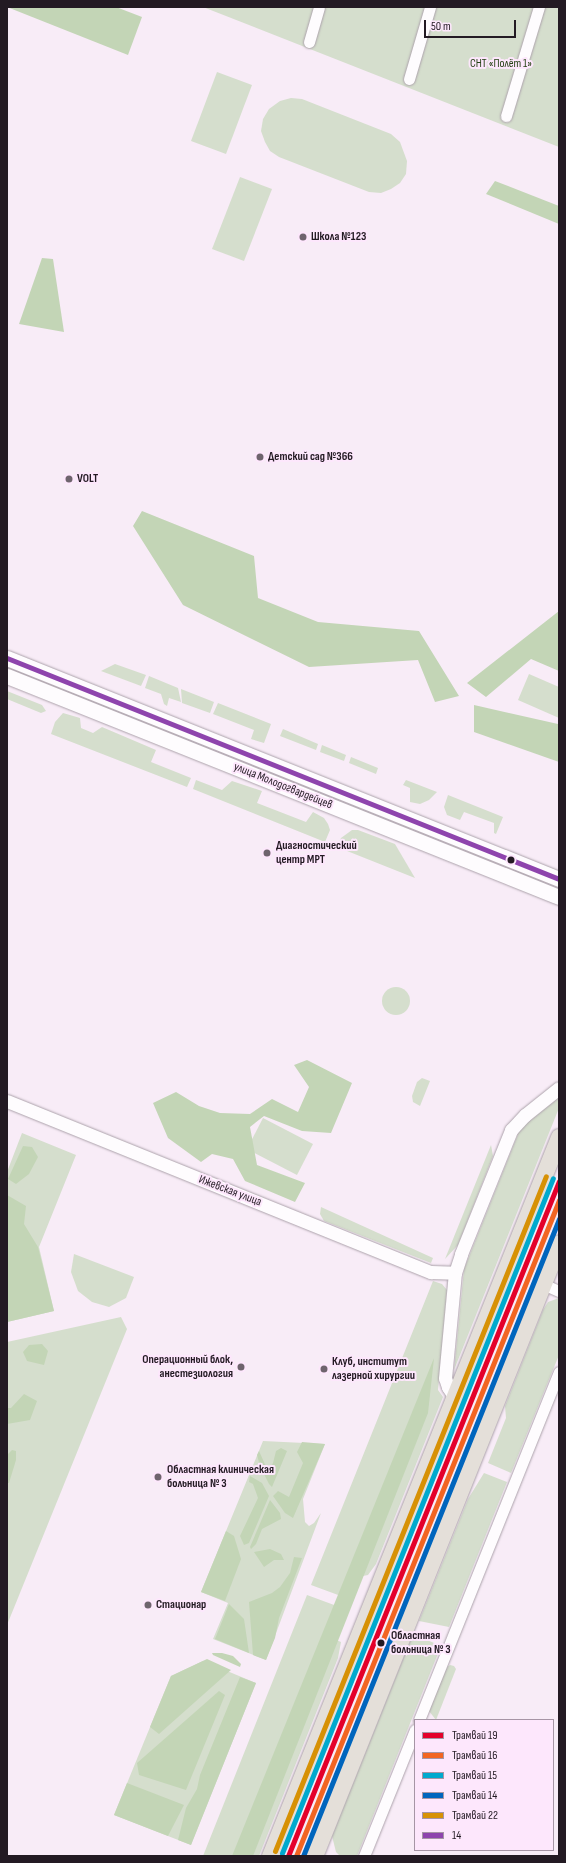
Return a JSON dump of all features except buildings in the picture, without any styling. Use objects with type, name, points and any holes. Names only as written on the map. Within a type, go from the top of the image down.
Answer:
[{"type":"main road","name":"улица Молодогвардейцев","points":[[7,658],[559,879]]},
{"type":"main road","name":"улица Молодогвардейцев","points":[[7,676],[559,897]]},
{"type":"main road","points":[[270,1856],[559,1137]]},
{"type":"main road","points":[[314,1856],[559,1243]]},
{"type":"street","points":[[309,42],[319,7]]},
{"type":"street","points":[[409,79],[430,7]]},
{"type":"street","points":[[506,116],[539,7]]},
{"type":"street","points":[[455,1398],[448,1388],[445,1378],[454,1273],[511,1130],[525,1115],[559,1088]]},
{"type":"street","name":"Ижевская улица","points":[[7,1101],[431,1272],[454,1273]]},
{"type":"street","points":[[543,1284],[559,1291]]},
{"type":"street","points":[[419,1719],[559,1372]]},
{"type":"street","points":[[364,1856],[414,1732]]},
{"type":"green space","points":[[7,7],[116,7],[142,17],[128,55]]},
{"type":"green space","name":"СНТ «Полёт 1»","points":[[203,7],[559,7],[559,147]]},
{"type":"green space","points":[[217,72],[252,85],[226,154],[191,141]]},
{"type":"green space","points":[[291,98],[302,99],[391,134],[400,142],[407,161],[406,174],[400,183],[381,193],[369,192],[279,157],[270,151],[261,131],[263,119],[269,109],[280,101]]},
{"type":"green space","points":[[240,177],[272,189],[244,261],[212,249]]},
{"type":"green space","points":[[495,181],[559,206],[559,224],[486,194]]},
{"type":"green space","points":[[42,258],[53,259],[64,332],[19,324]]},
{"type":"green space","points":[[142,511],[254,556],[258,598],[318,622],[419,631],[459,696],[435,702],[418,660],[309,667],[183,605],[133,526]]},
{"type":"green space","points":[[559,611],[559,671],[531,659],[486,697],[467,683]]},
{"type":"green space","points":[[115,664],[146,675],[141,686],[101,671]]},
{"type":"green space","points":[[529,674],[559,687],[559,718],[518,700]]},
{"type":"green space","points":[[149,676],[178,688],[181,702],[169,698],[167,706],[164,704],[161,694],[145,688]]},
{"type":"green space","points":[[181,689],[214,702],[210,713],[182,703]]},
{"type":"green space","points":[[7,691],[42,705],[46,711],[41,713],[7,699]]},
{"type":"green space","points":[[218,703],[271,724],[264,743],[251,739],[254,730],[213,714]]},
{"type":"green space","points":[[474,705],[558,724],[559,762],[474,732]]},
{"type":"green space","points":[[63,713],[80,718],[81,728],[93,733],[102,727],[156,750],[151,762],[191,778],[187,787],[51,734],[55,722]]},
{"type":"green space","points":[[283,729],[318,744],[316,750],[280,736]]},
{"type":"green space","points":[[322,745],[346,755],[344,761],[320,752]]},
{"type":"green space","points":[[351,757],[378,768],[376,774],[349,763]]},
{"type":"green space","points":[[196,780],[222,790],[232,781],[262,791],[257,803],[306,822],[313,812],[324,818],[328,824],[330,830],[325,842],[193,789]]},
{"type":"green space","points":[[406,780],[437,792],[429,800],[420,804],[410,802],[410,788],[403,785]]},
{"type":"green space","points":[[448,795],[503,817],[496,834],[494,833],[494,823],[464,812],[460,820],[447,815],[444,807]]},
{"type":"green space","points":[[352,830],[358,830],[395,844],[415,878],[337,847],[341,838]]},
{"type":"green space","points":[[396,987],[406,991],[410,1001],[406,1011],[396,1015],[386,1011],[382,1001],[386,991]]},
{"type":"green space","points":[[307,1060],[352,1083],[331,1133],[302,1131],[264,1116],[250,1127],[257,1165],[305,1183],[295,1202],[245,1181],[233,1159],[212,1154],[201,1162],[168,1138],[153,1103],[176,1092],[199,1106],[220,1113],[250,1114],[272,1099],[298,1112],[309,1087],[294,1065]]},
{"type":"green space","points":[[422,1078],[430,1081],[420,1106],[413,1102],[412,1096],[417,1082]]},
{"type":"green space","points":[[559,1097],[559,1108],[454,1370],[464,1269],[520,1129]]},
{"type":"green space","points":[[263,1118],[313,1144],[297,1175],[247,1149]]},
{"type":"green space","points":[[22,1133],[76,1155],[39,1247],[54,1311],[7,1322],[7,1172]]},
{"type":"green space","points":[[491,1145],[493,1156],[458,1245],[445,1259]]},
{"type":"green space","points":[[23,1146],[32,1147],[38,1157],[29,1174],[16,1184],[8,1179]]},
{"type":"green space","points":[[7,1195],[26,1206],[24,1224],[38,1247],[54,1311],[7,1322]]},
{"type":"green space","points":[[321,1207],[433,1258],[431,1263],[324,1221],[320,1214]]},
{"type":"green space","points":[[74,1254],[134,1277],[126,1298],[109,1307],[92,1302],[78,1291],[71,1272]]},
{"type":"green space","points":[[433,1281],[442,1284],[447,1290],[438,1390],[443,1397],[376,1564],[368,1575],[358,1577],[349,1599],[311,1585]]},
{"type":"green space","points":[[559,1298],[559,1355],[511,1473],[488,1463],[506,1418],[505,1406],[543,1310],[548,1302]]},
{"type":"green space","points":[[121,1317],[127,1329],[7,1625],[7,1342]]},
{"type":"green space","points":[[42,1344],[48,1351],[44,1365],[27,1361],[23,1352],[29,1345]]},
{"type":"green space","points":[[434,1358],[428,1413],[253,1856],[232,1856]]},
{"type":"green space","points":[[24,1394],[37,1401],[30,1420],[7,1424],[7,1408],[11,1408]]},
{"type":"green space","points":[[263,1441],[325,1444],[303,1499],[305,1522],[309,1526],[314,1523],[321,1513],[266,1660],[213,1639],[228,1603],[201,1592]]},
{"type":"green space","points":[[302,1442],[325,1444],[293,1518],[285,1513],[273,1496],[278,1491],[289,1497],[303,1463],[297,1452]]},
{"type":"green space","points":[[281,1448],[287,1451],[272,1487],[260,1466],[257,1455],[259,1451],[268,1471],[273,1463],[276,1451]]},
{"type":"green space","points":[[12,1450],[16,1451],[16,1460],[9,1483],[7,1483],[7,1455]]},
{"type":"green space","points":[[484,1473],[507,1482],[449,1627],[419,1621],[468,1499]]},
{"type":"green space","points":[[250,1476],[262,1483],[269,1496],[249,1543],[244,1545],[240,1536],[258,1498],[253,1484],[249,1482]]},
{"type":"green space","points":[[270,1500],[280,1513],[281,1519],[262,1529],[256,1544],[251,1549],[250,1547]]},
{"type":"green space","points":[[226,1531],[234,1536],[241,1559],[225,1601],[201,1592]]},
{"type":"green space","points":[[270,1549],[281,1554],[284,1560],[274,1560],[264,1567],[254,1552]]},
{"type":"green space","points":[[294,1557],[302,1558],[279,1618],[275,1638],[266,1660],[253,1655],[249,1602],[272,1593],[280,1587],[290,1573]]},
{"type":"green space","points":[[307,1595],[345,1609],[334,1639],[341,1642],[338,1658],[259,1856],[203,1856]]},
{"type":"green space","points":[[229,1604],[244,1619],[249,1653],[215,1639]]},
{"type":"green space","points":[[413,1634],[441,1646],[357,1856],[340,1856],[336,1852],[332,1836]]},
{"type":"green space","points":[[212,1653],[222,1653],[233,1656],[241,1664],[240,1667],[213,1655]]},
{"type":"green space","points":[[207,1659],[231,1670],[159,1734],[150,1727],[171,1676]]},
{"type":"green space","points":[[203,1661],[256,1683],[191,1845],[114,1815],[171,1676]]},
{"type":"green space","points":[[450,1665],[454,1666],[456,1669],[435,1719],[429,1711],[447,1667]]},
{"type":"green space","points":[[240,1677],[256,1683],[191,1845],[178,1840],[186,1808],[197,1789],[200,1775]]},
{"type":"green space","points":[[219,1691],[225,1695],[186,1790],[139,1775],[137,1763]]},
{"type":"green space","points":[[127,1783],[184,1805],[168,1836],[114,1815]]},
{"type":"tram line","name":"22","points":[[275,1851],[546,1176]]},
{"type":"tram line","name":"15","points":[[282,1853],[553,1178]]},
{"type":"tram line","name":"19","points":[[288,1856],[559,1181]]},
{"type":"tram line","name":"16","points":[[296,1856],[559,1200]]},
{"type":"tram line","name":"14","points":[[303,1856],[559,1219]]},
{"type":"transit line","name":"14","points":[[7,658],[559,879]]},
{"type":"place","name":"Школа №123","points":[[303,237]]},
{"type":"place","name":"Детский сад №366","points":[[260,457]]},
{"type":"place","name":"VOLT","points":[[69,479]]},
{"type":"place","name":"Диагностический центр МРТ","points":[[267,853]]},
{"type":"place","name":"Операционный блок, анестезиология","points":[[241,1367]]},
{"type":"place","name":"Клуб, институт лазерной хирургии","points":[[324,1369]]},
{"type":"place","name":"Областная клиническая больница № 3","points":[[158,1477]]},
{"type":"place","name":"Стационар","points":[[148,1605]]},
{"type":"place","name":"Областная больница № 3","points":[[381,1643]]}]
